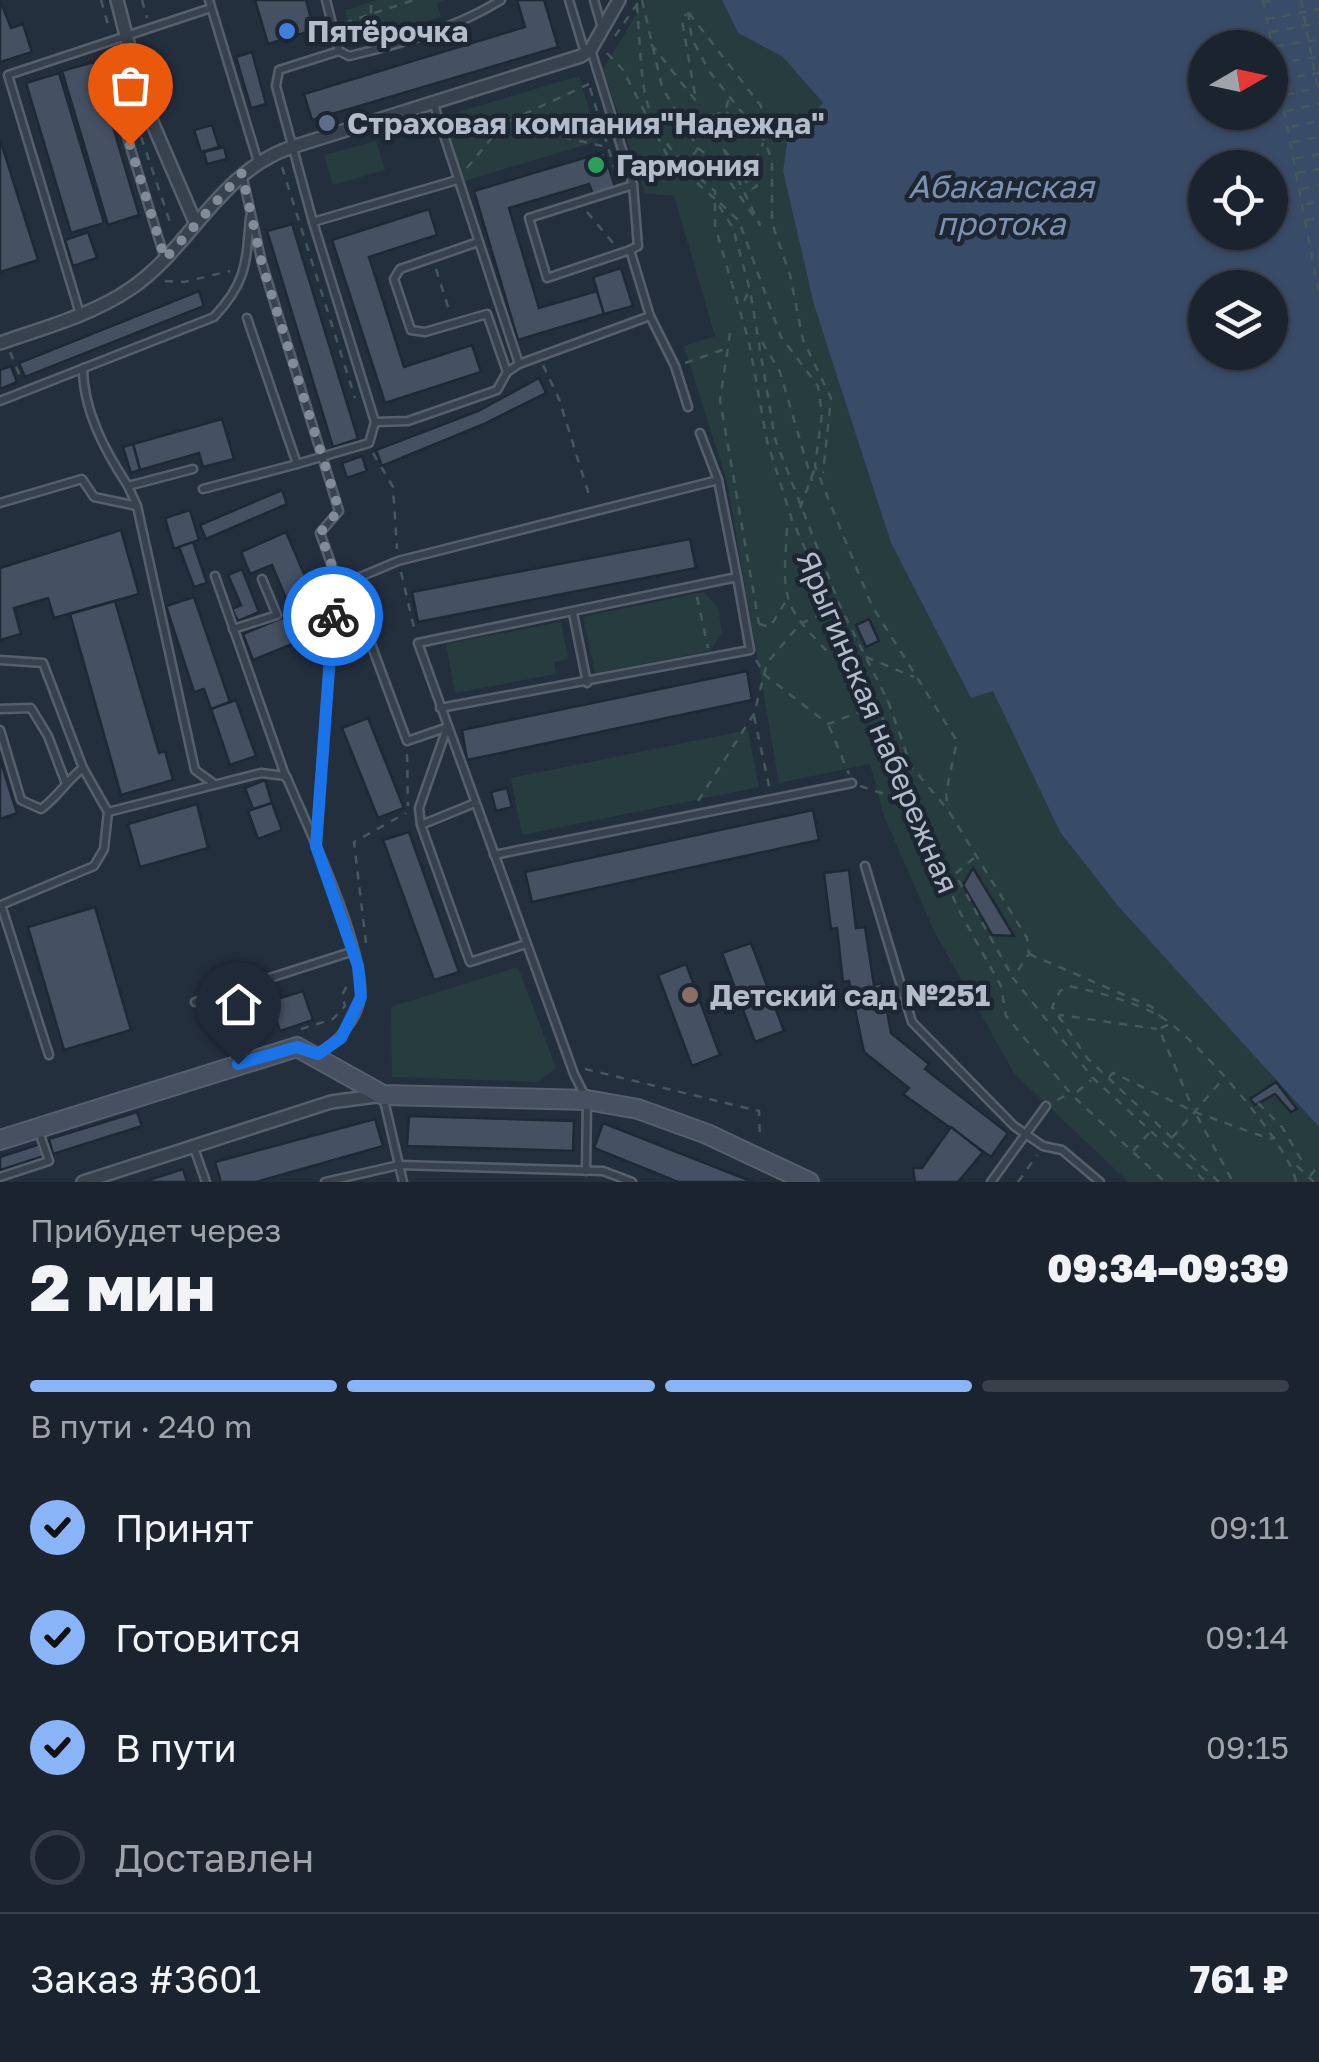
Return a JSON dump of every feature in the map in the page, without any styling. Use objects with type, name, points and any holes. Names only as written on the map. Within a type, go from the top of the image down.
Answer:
[{"type":"main road","points":[[0,1140],[297,1047],[318,1054],[383,1095],[587,1100],[672,1120],[809,1182]]},
{"type":"street","points":[[116,0],[142,100],[195,222]]},
{"type":"street","points":[[5,347],[129,290],[165,259],[242,173],[258,162],[292,147],[434,105],[586,53],[619,0]]},
{"type":"street","points":[[83,1182],[330,1102],[383,1095]]},
{"type":"lane","points":[[326,0],[339,50],[349,56],[448,27],[500,0]]},
{"type":"lane","points":[[569,0],[586,53],[600,79],[632,186],[638,246],[547,278],[530,218],[632,186]]},
{"type":"lane","points":[[594,0],[602,29]]},
{"type":"lane","points":[[80,314],[4,76],[210,4],[258,162]]},
{"type":"lane","points":[[203,489],[369,443],[375,422],[276,86],[279,70],[339,50]]},
{"type":"lane","points":[[105,66],[165,259]]},
{"type":"lane","points":[[434,105],[519,364]]},
{"type":"lane","points":[[242,173],[262,264],[339,510],[320,533],[336,577],[316,846]]},
{"type":"lane","points":[[314,222],[457,180]]},
{"type":"lane","points":[[0,401],[214,317],[234,296],[246,274],[251,211]]},
{"type":"lane","points":[[478,242],[400,268],[394,278],[411,330],[425,332],[488,314],[507,372]]},
{"type":"lane","points":[[626,252],[650,316],[675,366],[688,407]]},
{"type":"lane","points":[[375,422],[408,421],[497,390],[507,372],[538,354],[650,316]]},
{"type":"lane","points":[[247,318],[297,464]]},
{"type":"lane","points":[[83,368],[83,394],[136,506],[195,770],[214,784]]},
{"type":"lane","points":[[440,708],[587,684],[750,650],[718,480],[700,433]]},
{"type":"lane","points":[[128,486],[193,469]]},
{"type":"lane","points":[[0,503],[82,479],[94,498],[136,506]]},
{"type":"lane","points":[[448,727],[407,741],[348,582],[398,562],[718,480]]},
{"type":"lane","points":[[214,576],[358,966],[361,997],[341,1038],[318,1054]]},
{"type":"lane","points":[[586,1171],[587,1100],[526,944],[418,643],[737,577]]},
{"type":"lane","points":[[233,629],[277,615],[262,579]]},
{"type":"lane","points":[[573,612],[587,684]]},
{"type":"lane","points":[[0,660],[44,664],[83,768],[108,812],[104,848],[94,866],[1,905],[49,1055]]},
{"type":"lane","points":[[0,709],[30,708],[48,736],[65,781]]},
{"type":"lane","points":[[448,727],[419,808],[421,826],[470,962],[526,944]]},
{"type":"lane","points":[[0,730],[22,800],[30,808],[41,809],[48,804],[65,781],[83,768]]},
{"type":"lane","points":[[108,812],[261,773],[286,776]]},
{"type":"lane","points":[[494,856],[852,783]]},
{"type":"lane","points":[[421,826],[475,803]]},
{"type":"lane","points":[[865,866],[912,1022],[1027,1134],[1062,1150],[1100,1182]]},
{"type":"lane","points":[[195,1002],[354,951]]},
{"type":"lane","points":[[383,1095],[403,1182]]},
{"type":"lane","points":[[991,1182],[1046,1106]]},
{"type":"lane","points":[[0,1177],[49,1161],[38,1128]]},
{"type":"lane","points":[[193,1145],[206,1182]]},
{"type":"lane","points":[[324,1182],[400,1165],[603,1171],[632,1182]]},
{"type":"path","points":[[142,0],[149,27]]},
{"type":"path","points":[[370,14],[371,0]]},
{"type":"path","points":[[333,26],[414,0]]},
{"type":"path","points":[[642,0],[662,87],[698,148],[716,162],[760,225],[722,146],[752,190],[757,186],[752,168],[764,140],[761,106],[688,12]]},
{"type":"path","points":[[1269,30],[1263,1],[1275,0]]},
{"type":"path","points":[[1300,0],[1319,95]]},
{"type":"path","name":"Ярыгинская набережная","points":[[637,5],[643,96],[669,152],[715,190],[716,226],[749,342],[767,440],[781,488],[830,610],[877,706],[941,869],[1001,986],[1010,1020],[1072,1095],[1164,1182]]},
{"type":"path","points":[[1266,18],[1319,9]]},
{"type":"path","points":[[650,43],[696,100],[682,20],[688,12]]},
{"type":"path","points":[[688,12],[692,39],[710,72],[764,140],[772,160],[772,223],[803,340],[831,398],[823,476]]},
{"type":"path","points":[[362,16],[371,51]]},
{"type":"path","points":[[1280,30],[1319,23]]},
{"type":"path","points":[[1288,45],[1319,40]]},
{"type":"path","name":"Ярыгинская набережная","points":[[605,51],[623,70],[668,157],[739,221],[781,337],[818,386],[822,414],[815,466],[823,476],[872,606],[957,741],[946,793],[948,810]]},
{"type":"path","points":[[586,53],[589,84],[621,190]]},
{"type":"path","points":[[1288,61],[1319,57]]},
{"type":"path","points":[[1288,78],[1317,73]]},
{"type":"path","points":[[457,180],[503,124],[600,79]]},
{"type":"path","points":[[1288,95],[1318,88]]},
{"type":"path","points":[[725,111],[730,94]]},
{"type":"path","points":[[1288,110],[1319,104]]},
{"type":"path","points":[[684,128],[725,111]]},
{"type":"path","points":[[725,111],[764,140]]},
{"type":"path","points":[[1288,121],[1319,294]]},
{"type":"path","points":[[1289,127],[1319,121]]},
{"type":"path","points":[[442,128],[503,124],[608,148],[620,147]]},
{"type":"path","points":[[1292,142],[1319,137]]},
{"type":"path","points":[[686,166],[698,148]]},
{"type":"path","points":[[277,152],[358,406]]},
{"type":"path","points":[[1294,158],[1319,154]]},
{"type":"path","points":[[1297,173],[1319,169]]},
{"type":"path","points":[[1300,189],[1319,185]]},
{"type":"path","name":"Ярыгинская набережная","points":[[714,198],[733,228],[750,290],[775,439],[799,509],[888,702],[912,766],[948,810],[1027,938],[1028,954]]},
{"type":"path","points":[[1302,204],[1319,201]]},
{"type":"path","points":[[580,203],[626,252]]},
{"type":"path","points":[[1306,220],[1319,218]]},
{"type":"path","points":[[1308,237],[1319,235]]},
{"type":"path","points":[[1312,254],[1319,252]]},
{"type":"path","points":[[432,258],[454,324]]},
{"type":"path","points":[[163,281],[184,282],[226,270],[246,274]]},
{"type":"path","points":[[744,301],[750,290]]},
{"type":"path","points":[[730,334],[720,400],[759,624]]},
{"type":"path","points":[[759,338],[780,372],[812,481]]},
{"type":"path","points":[[5,347],[26,391]]},
{"type":"path","points":[[675,366],[726,349]]},
{"type":"path","points":[[538,354],[560,400],[594,512]]},
{"type":"path","points":[[369,443],[393,486],[398,562],[418,643]]},
{"type":"path","points":[[799,509],[815,466]]},
{"type":"path","points":[[786,528],[786,601],[800,624],[832,655]]},
{"type":"path","points":[[695,586],[709,656]]},
{"type":"path","points":[[770,627],[786,601]]},
{"type":"path","points":[[688,817],[754,714],[767,663],[800,624],[824,614]]},
{"type":"path","points":[[750,650],[765,675],[828,724],[838,740],[852,783],[906,801]]},
{"type":"path","points":[[865,656],[918,678]]},
{"type":"path","points":[[828,724],[888,702]]},
{"type":"path","points":[[754,714],[772,798]]},
{"type":"path","points":[[407,741],[408,812]]},
{"type":"path","points":[[933,793],[946,793]]},
{"type":"path","points":[[296,1031],[333,1019],[345,1006],[342,995],[368,936],[354,842],[419,808]]},
{"type":"path","name":"Ярыгинская набережная","points":[[976,856],[955,874],[1013,978],[1093,1078],[1206,1182]]},
{"type":"path","points":[[1013,978],[1028,954],[1152,1007],[1223,1078],[1276,1136],[1296,1166],[1314,1182]]},
{"type":"path","points":[[1161,1017],[1068,986],[1054,1000],[1059,1022],[1108,1078],[1219,1182]]},
{"type":"path","points":[[1059,1022],[1060,1015],[1159,1029],[1170,1024]]},
{"type":"path","points":[[1159,1029],[1195,1112],[1232,1182]]},
{"type":"path","points":[[579,1068],[758,1112],[760,1144],[756,1155]]},
{"type":"path","points":[[1108,1078],[1112,1073],[1195,1112],[1270,1139],[1276,1136]]},
{"type":"path","points":[[1077,1092],[1093,1078]]},
{"type":"path","points":[[1172,1138],[1223,1078]]},
{"type":"path","points":[[1258,1103],[1282,1127],[1302,1161],[1296,1166]]},
{"type":"path","points":[[1132,1152],[1152,1130]]},
{"type":"path","points":[[1309,1177],[1319,1165]]},
{"type":"path","points":[[1296,1166],[1296,1182]]},
{"type":"green space","points":[[377,0],[446,0],[437,3],[441,17],[355,43],[345,10]]},
{"type":"green space","points":[[645,0],[722,0],[738,33],[783,57],[823,103],[787,142],[783,171],[814,305],[891,543],[971,698],[993,690],[1060,832],[1118,906],[1319,1127],[1319,1182],[1128,1182],[1014,1073],[934,931],[884,816],[870,764],[779,783],[727,482],[684,346],[715,336],[674,196],[645,193],[603,69]]},
{"type":"green space","points":[[579,76],[598,141],[461,182],[442,117]]},
{"type":"green space","points":[[376,141],[385,170],[333,185],[324,155]]},
{"type":"green space","points":[[704,592],[718,608],[722,632],[710,651],[595,673],[583,617]]},
{"type":"green space","points":[[561,622],[568,659],[554,662],[556,674],[455,693],[446,644]]},
{"type":"green space","points":[[748,730],[759,787],[522,835],[511,778]]},
{"type":"green space","points":[[518,967],[556,1068],[538,1082],[392,1077],[391,1007]]},
{"type":"water","name":"Абаканская протока","points":[[722,0],[1319,0],[1319,1127],[1118,906],[1060,832],[993,691],[971,698],[891,543],[814,305],[783,171],[787,142],[823,103],[783,57],[738,33]]},
{"type":"building","points":[[0,0],[11,28],[23,24],[32,52],[0,62]]},
{"type":"building","points":[[255,0],[306,0],[314,30],[268,44]]},
{"type":"building","points":[[517,0],[544,0],[558,47],[312,120],[304,94],[525,27]]},
{"type":"building","points":[[252,52],[266,104],[251,108],[236,57]]},
{"type":"building","points":[[94,62],[139,215],[108,225],[62,71]]},
{"type":"building","points":[[169,70],[173,87],[155,90],[152,73]]},
{"type":"building","points":[[59,73],[104,223],[71,233],[26,83]]},
{"type":"building","points":[[212,125],[219,147],[201,152],[194,130]]},
{"type":"building","points":[[0,139],[38,260],[0,272]]},
{"type":"building","points":[[224,147],[227,159],[207,164],[204,152]]},
{"type":"building","points":[[604,152],[615,187],[593,194],[589,184],[509,208],[539,308],[597,291],[604,314],[518,340],[474,191]]},
{"type":"building","points":[[429,209],[437,235],[369,257],[404,367],[472,345],[481,372],[385,403],[332,240]]},
{"type":"building","points":[[292,224],[358,439],[333,447],[267,231]]},
{"type":"building","points":[[88,232],[97,258],[73,266],[65,240]]},
{"type":"building","points":[[621,268],[633,306],[604,314],[593,277]]},
{"type":"building","points":[[199,291],[204,306],[25,377],[19,363]]},
{"type":"building","points":[[11,366],[17,382],[0,389],[0,370]]},
{"type":"building","points":[[539,378],[546,393],[484,424],[382,466],[376,450],[478,411]]},
{"type":"building","points":[[222,419],[234,459],[203,467],[199,453],[140,470],[133,444]]},
{"type":"building","points":[[133,444],[140,470],[131,473],[123,447]]},
{"type":"building","points":[[362,456],[367,471],[347,478],[342,463]]},
{"type":"building","points":[[282,490],[287,504],[206,539],[200,525]]},
{"type":"building","points":[[190,510],[199,540],[174,549],[165,518]]},
{"type":"building","points":[[121,530],[139,594],[54,618],[48,598],[14,608],[21,634],[0,640],[0,568]]},
{"type":"building","points":[[286,532],[311,590],[287,601],[272,565],[250,574],[241,552]]},
{"type":"building","points":[[690,539],[696,568],[418,622],[412,592]]},
{"type":"building","points":[[193,542],[207,583],[194,587],[179,547]]},
{"type":"building","points":[[242,569],[259,612],[238,621],[232,609],[241,605],[228,575]]},
{"type":"building","points":[[194,597],[230,702],[211,709],[204,689],[194,692],[166,606]]},
{"type":"building","points":[[115,601],[159,753],[165,751],[173,780],[121,795],[70,614]]},
{"type":"building","points":[[292,614],[302,640],[253,660],[243,634]]},
{"type":"building","points":[[869,619],[879,641],[866,647],[856,625]]},
{"type":"building","points":[[747,671],[752,700],[467,760],[462,730]]},
{"type":"building","points":[[236,700],[256,756],[230,765],[211,709]]},
{"type":"building","points":[[368,718],[404,808],[378,818],[342,728]]},
{"type":"building","points":[[0,759],[17,813],[0,819]]},
{"type":"building","points":[[265,780],[272,803],[253,809],[245,788]]},
{"type":"building","points":[[507,788],[512,807],[496,811],[491,792]]},
{"type":"building","points":[[272,803],[282,830],[258,839],[248,811]]},
{"type":"building","points":[[197,804],[208,848],[140,867],[128,824]]},
{"type":"building","points":[[813,810],[819,840],[532,902],[525,872]]},
{"type":"building","points":[[409,832],[459,972],[434,980],[383,840]]},
{"type":"building","points":[[973,868],[1014,936],[992,935],[963,885]]},
{"type":"building","points":[[849,870],[856,928],[865,927],[874,985],[882,983],[891,1033],[929,1064],[925,1069],[1008,1133],[991,1157],[903,1094],[909,1088],[864,1052],[849,981],[843,982],[837,928],[831,929],[824,873]]},
{"type":"building","points":[[95,907],[131,1030],[64,1050],[28,927]]},
{"type":"building","points":[[751,943],[784,1031],[755,1042],[722,953]]},
{"type":"building","points":[[686,964],[720,1055],[692,1066],[658,975]]},
{"type":"building","points":[[303,991],[313,1020],[280,1031],[270,1001]]},
{"type":"building","points":[[1276,1082],[1297,1109],[1291,1112],[1275,1094],[1255,1105],[1250,1099]]},
{"type":"building","points":[[137,1112],[142,1126],[53,1154],[49,1139]]},
{"type":"building","points":[[409,1116],[574,1121],[573,1151],[407,1146]]},
{"type":"building","points":[[375,1119],[383,1146],[256,1182],[221,1182],[215,1162]]},
{"type":"building","points":[[603,1123],[753,1182],[678,1182],[594,1148]]},
{"type":"building","points":[[951,1127],[983,1152],[958,1182],[915,1182],[913,1168],[922,1168]]},
{"type":"building","points":[[40,1144],[44,1156],[0,1170],[0,1157]]},
{"type":"building","points":[[183,1169],[187,1182],[143,1182]]},
{"type":"way so far","points":[[130,145],[165,259],[242,173],[262,264],[339,510],[320,533],[336,577],[333,616]]},
{"type":"place","name":"Пятёрочка","points":[[287,31]]},
{"type":"place","name":"Страховая компания\"Надежда\"","points":[[327,123]]},
{"type":"place","name":"Гармония","points":[[596,165]]},
{"type":"place","name":"Детский сад №251","points":[[690,995]]},
{"type":"route","points":[[238,1064],[297,1047],[318,1054],[341,1038],[361,997],[358,966],[316,846],[333,616]]}]
